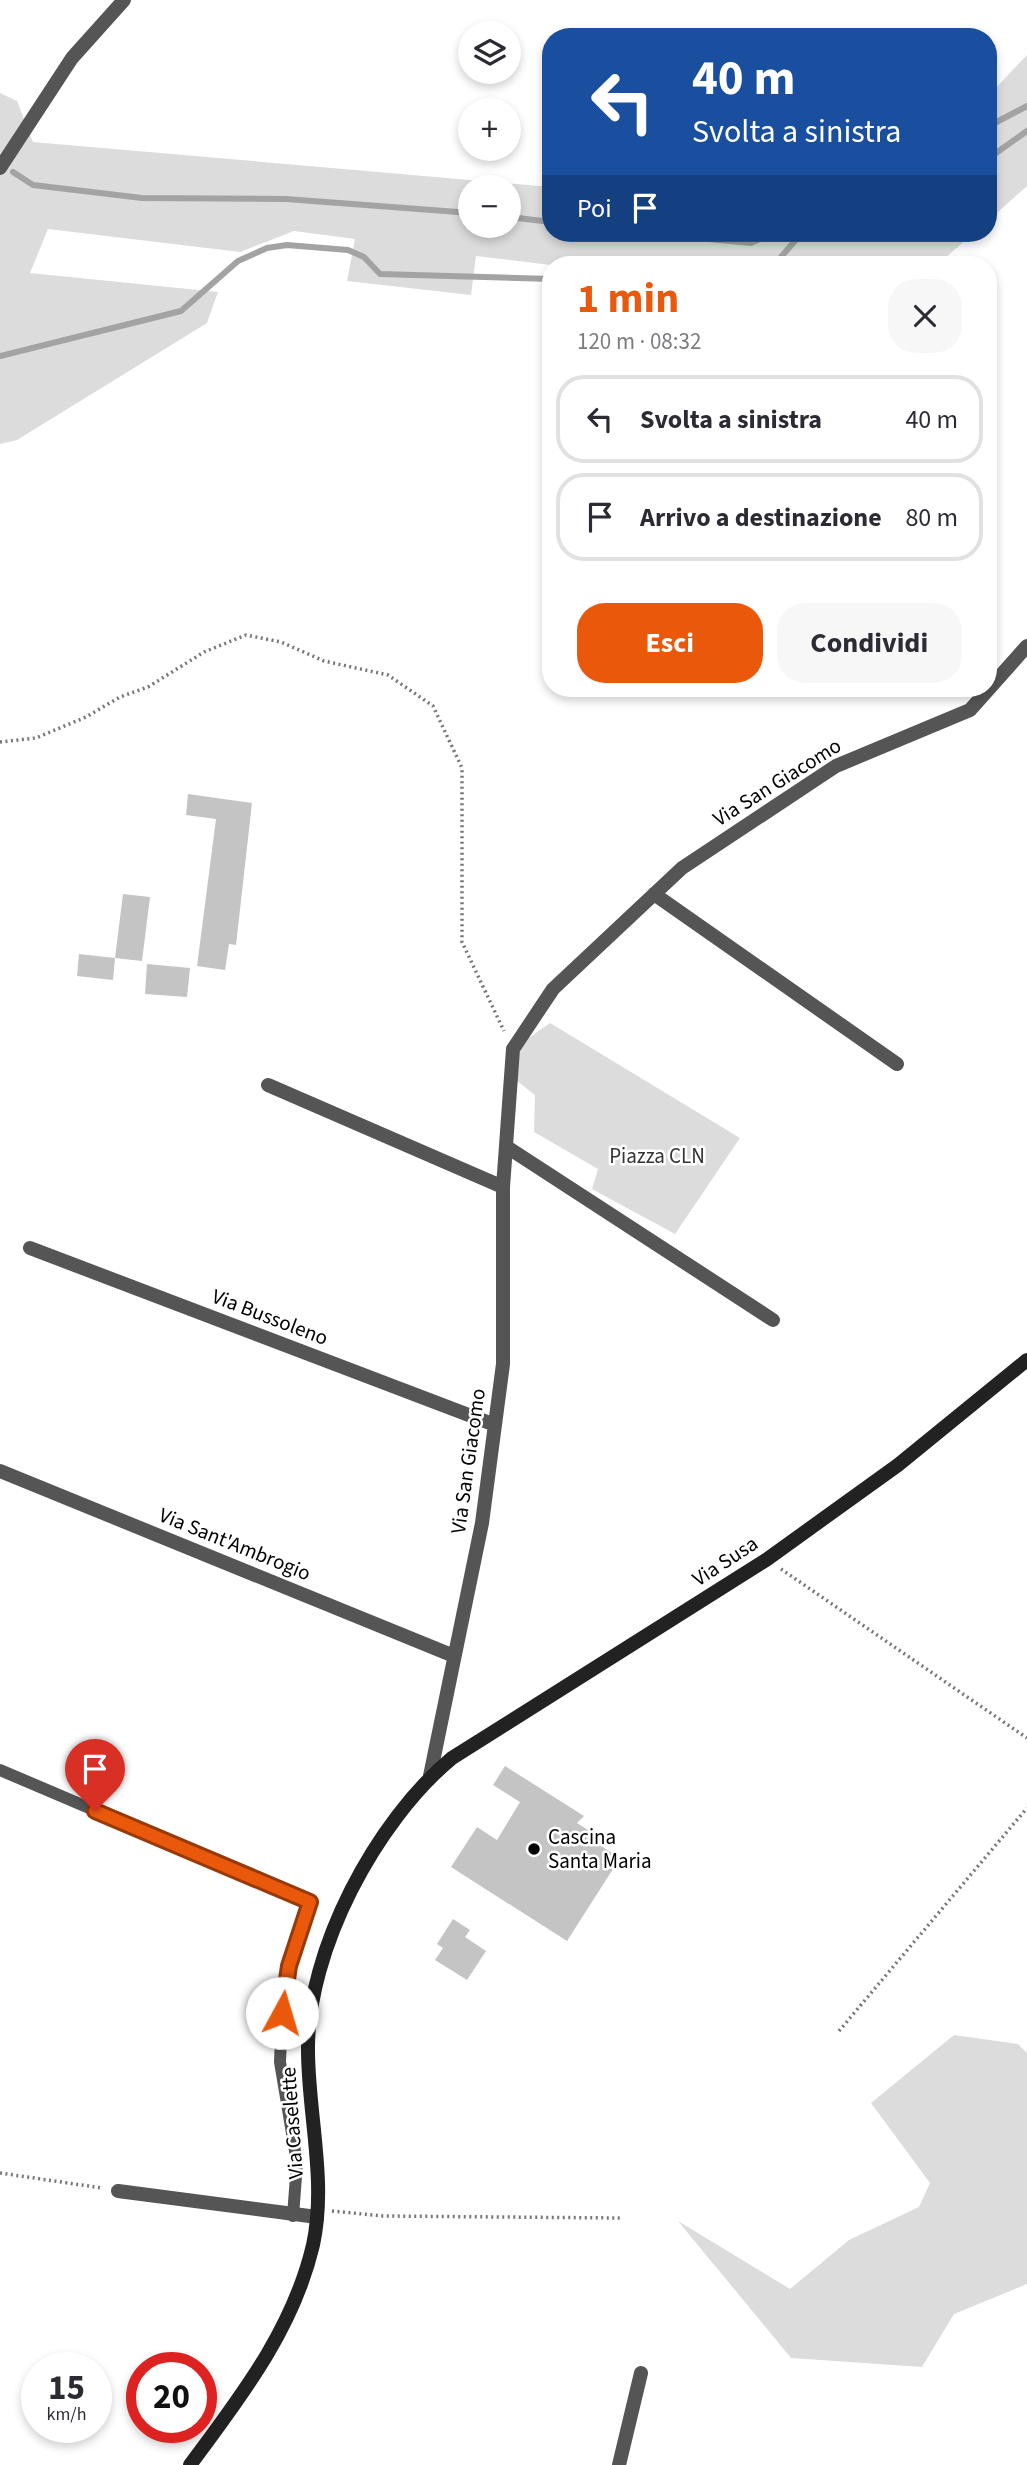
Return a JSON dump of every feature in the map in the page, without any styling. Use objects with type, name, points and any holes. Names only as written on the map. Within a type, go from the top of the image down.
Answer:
[{"type":"main road","name":"Via Susa","points":[[430,1776],[488,1734],[766,1560],[898,1465],[1027,1360]]},
{"type":"main road","name":"Via Caselette","points":[[190,2465],[279,2336],[306,2271],[317,2217],[308,2050],[319,1969],[372,1855],[392,1824],[430,1776]]},
{"type":"street","points":[[0,168],[72,58],[124,0]]},
{"type":"street","name":"Via San Giacomo","points":[[997,680],[1027,646]]},
{"type":"street","name":"Via San Giacomo","points":[[430,1776],[482,1523],[503,1364],[503,1187],[513,1049],[553,989],[681,868],[836,766],[970,710],[982,697]]},
{"type":"street","points":[[654,894],[897,1065]]},
{"type":"street","points":[[268,1085],[503,1187]]},
{"type":"street","points":[[507,1147],[773,1320]]},
{"type":"street","name":"Via Bussoleno","points":[[30,1248],[495,1425]]},
{"type":"street","name":"Via Sant'Ambrogio","points":[[0,1471],[454,1656]]},
{"type":"street","points":[[118,2190],[293,2216],[317,2217]]},
{"type":"street","points":[[619,2465],[641,2373]]},
{"type":"lane","points":[[0,1770],[310,1902],[295,1942],[283,1989],[280,2062],[297,2163],[293,2216]]},
{"type":"path","points":[[0,741],[36,738],[86,718],[120,697],[148,687],[204,652],[246,635],[281,642],[324,661],[387,675],[433,706],[462,768],[462,942],[513,1049]]},
{"type":"path","points":[[766,1560],[1027,1738]]},
{"type":"path","points":[[839,2031],[1027,1808]]},
{"type":"path","points":[[0,2173],[118,2190]]},
{"type":"path","points":[[317,2217],[335,2210],[383,2216],[620,2218]]},
{"type":"green space","points":[[1027,55],[1027,186],[997,213],[997,87]]},
{"type":"green space","points":[[0,93],[17,101],[33,142],[458,179],[458,238],[521,238],[521,184],[542,186],[542,242],[964,242],[947,256],[542,256],[542,264],[476,256],[471,295],[347,281],[355,239],[294,231],[240,252],[48,229],[30,273],[218,292],[207,323],[17,440],[0,444]]},
{"type":"green space","name":"Piazza CLN","points":[[550,1023],[740,1138],[675,1234],[592,1189],[598,1169],[534,1132],[535,1095],[512,1077],[513,1049]]},
{"type":"green space","points":[[954,2035],[1018,2044],[1027,2053],[1027,2284],[954,2314],[922,2367],[791,2358],[678,2221],[790,2289],[849,2240],[919,2207],[930,2183],[871,2103]]},
{"type":"building","points":[[188,794],[252,803],[236,945],[229,944],[225,970],[197,966],[216,819],[186,815]]},
{"type":"building","points":[[123,894],[150,897],[142,961],[115,958]]},
{"type":"building","points":[[79,954],[115,958],[113,980],[77,976]]},
{"type":"building","points":[[147,964],[190,968],[187,997],[145,994]]},
{"type":"building","name":"Cascina Santa Maria","points":[[505,1766],[584,1816],[577,1823],[588,1830],[585,1836],[620,1858],[567,1941],[451,1867],[477,1827],[497,1840],[520,1802],[493,1785]]},
{"type":"building","points":[[453,1919],[470,1930],[465,1937],[486,1951],[467,1980],[435,1960],[443,1948],[437,1944]]},
{"type":"waterway","points":[[997,122],[1027,106]]},
{"type":"waterway","points":[[997,152],[1027,131]]},
{"type":"waterway","points":[[13,172],[33,185],[142,198],[286,199],[458,212]]},
{"type":"waterway","points":[[521,218],[542,221]]},
{"type":"waterway","points":[[740,242],[753,242]]},
{"type":"waterway","points":[[782,256],[794,242]]},
{"type":"waterway","points":[[0,356],[181,311],[238,261],[267,248],[287,245],[348,250],[364,257],[380,274],[542,279]]},
{"type":"place","name":"Cascina Santa Maria","points":[[534,1849]]},
{"type":"route","points":[[95,1811],[310,1902],[295,1942],[283,1989],[282,2013]]}]
